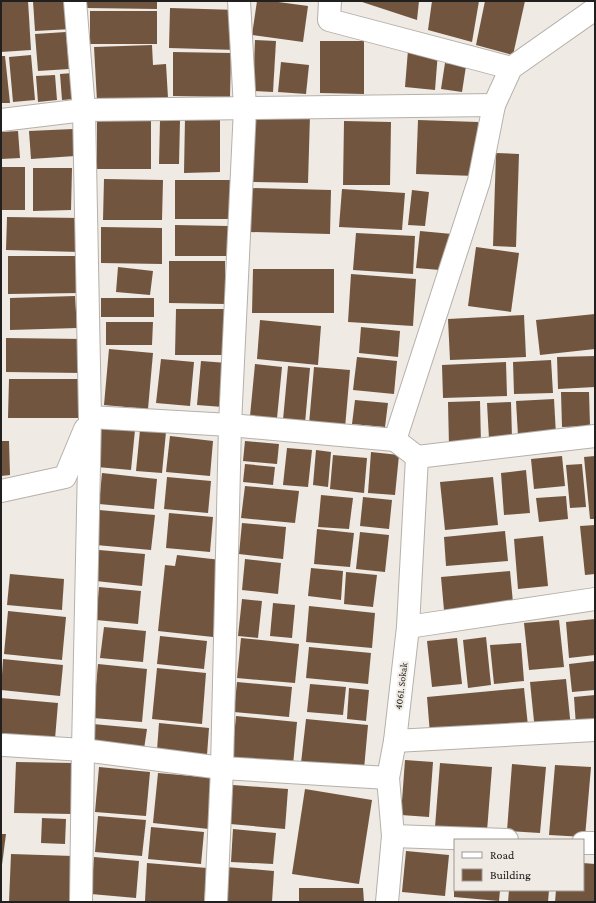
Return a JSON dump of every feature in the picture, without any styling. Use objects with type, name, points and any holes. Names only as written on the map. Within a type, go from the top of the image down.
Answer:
[{"type":"street","points":[[75,1],[84,110],[90,417],[81,902]]},
{"type":"street","points":[[216,902],[222,768],[230,425],[245,108],[239,1]]},
{"type":"street","points":[[330,1],[329,20],[511,68]]},
{"type":"street","points":[[395,440],[480,181],[494,105],[511,68],[595,9]]},
{"type":"street","points":[[1,120],[84,110],[494,105]]},
{"type":"street","points":[[90,417],[230,425],[395,440],[417,457],[595,436]]},
{"type":"street","points":[[1,491],[65,477],[90,417]]},
{"type":"street","name":"4061. Sokak","points":[[387,902],[393,836],[388,778],[395,741],[408,627],[417,457]]},
{"type":"street","points":[[408,627],[595,599]]},
{"type":"street","points":[[395,741],[595,730]]},
{"type":"street","points":[[4,745],[83,750],[222,768],[388,778]]},
{"type":"street","points":[[393,836],[478,839]]},
{"type":"street","points":[[584,843],[595,843]]},
{"type":"building","points":[[1,1],[28,1],[31,50],[1,52]]},
{"type":"building","points":[[33,1],[70,1],[72,29],[35,31]]},
{"type":"building","points":[[87,1],[157,1],[157,9],[87,8]]},
{"type":"building","points":[[257,1],[271,1],[308,6],[303,42],[252,35]]},
{"type":"building","points":[[359,1],[419,1],[417,20]]},
{"type":"building","points":[[432,1],[479,1],[472,42],[428,30]]},
{"type":"building","points":[[485,1],[525,1],[513,55],[476,45]]},
{"type":"building","points":[[170,8],[238,10],[237,50],[169,48]]},
{"type":"building","points":[[90,11],[157,11],[157,44],[90,44]]},
{"type":"building","points":[[66,32],[69,69],[38,71],[35,34]]},
{"type":"building","points":[[255,40],[276,41],[273,92],[253,91]]},
{"type":"building","points":[[320,41],[364,41],[364,94],[320,93]]},
{"type":"building","points":[[152,45],[153,65],[166,64],[168,98],[97,101],[94,47]]},
{"type":"building","points":[[408,50],[438,52],[435,90],[405,87]]},
{"type":"building","points":[[173,52],[231,53],[230,97],[173,96]]},
{"type":"building","points":[[31,55],[35,100],[13,102],[9,57]]},
{"type":"building","points":[[1,56],[5,56],[10,103],[1,103]]},
{"type":"building","points":[[281,62],[309,65],[306,94],[278,92]]},
{"type":"building","points":[[445,63],[466,66],[462,92],[441,89]]},
{"type":"building","points":[[73,73],[75,99],[62,100],[60,74]]},
{"type":"building","points":[[55,75],[57,100],[38,102],[36,76]]},
{"type":"building","points":[[251,114],[310,115],[308,183],[250,182]]},
{"type":"building","points":[[97,117],[151,117],[151,169],[97,169]]},
{"type":"building","points":[[185,118],[220,118],[220,172],[184,173]]},
{"type":"building","points":[[160,120],[180,120],[179,164],[159,164]]},
{"type":"building","points":[[418,120],[478,122],[476,176],[416,174]]},
{"type":"building","points":[[344,121],[391,122],[390,185],[343,185]]},
{"type":"building","points":[[73,129],[75,156],[31,159],[29,131]]},
{"type":"building","points":[[18,131],[20,158],[1,159],[1,132]]},
{"type":"building","points":[[496,153],[519,154],[516,247],[493,246]]},
{"type":"building","points":[[1,167],[25,167],[25,210],[1,210]]},
{"type":"building","points":[[33,168],[72,168],[71,210],[33,211]]},
{"type":"building","points":[[104,179],[163,180],[162,220],[103,220]]},
{"type":"building","points":[[175,180],[233,180],[233,219],[175,219]]},
{"type":"building","points":[[251,188],[331,190],[330,234],[250,232]]},
{"type":"building","points":[[342,189],[405,193],[402,230],[339,227]]},
{"type":"building","points":[[412,190],[429,192],[425,226],[408,225]]},
{"type":"building","points":[[7,217],[81,218],[80,252],[6,250]]},
{"type":"building","points":[[175,225],[228,226],[228,256],[175,256]]},
{"type":"building","points":[[101,227],[162,228],[162,264],[101,263]]},
{"type":"building","points":[[420,231],[452,234],[440,270],[416,268]]},
{"type":"building","points":[[356,233],[415,236],[413,274],[353,270]]},
{"type":"building","points":[[476,247],[519,253],[511,312],[468,306]]},
{"type":"building","points":[[8,256],[79,256],[80,293],[8,294]]},
{"type":"building","points":[[169,261],[225,261],[225,304],[169,303]]},
{"type":"building","points":[[118,267],[153,271],[150,295],[116,292]]},
{"type":"building","points":[[253,269],[334,269],[334,313],[252,313]]},
{"type":"building","points":[[351,274],[416,279],[413,326],[348,322]]},
{"type":"building","points":[[75,296],[77,328],[10,330],[10,298]]},
{"type":"building","points":[[101,298],[154,298],[154,317],[101,317]]},
{"type":"building","points":[[176,309],[225,309],[225,355],[175,355]]},
{"type":"building","points":[[595,314],[595,349],[540,355],[536,320]]},
{"type":"building","points":[[524,315],[526,357],[450,360],[448,319]]},
{"type":"building","points":[[260,320],[321,326],[318,365],[257,359]]},
{"type":"building","points":[[106,322],[153,322],[152,345],[106,345]]},
{"type":"building","points":[[361,327],[400,331],[398,357],[359,353]]},
{"type":"building","points":[[6,338],[82,339],[82,373],[6,372]]},
{"type":"building","points":[[109,349],[153,353],[148,409],[104,405]]},
{"type":"building","points":[[595,356],[595,387],[558,389],[557,357]]},
{"type":"building","points":[[357,357],[397,361],[394,394],[353,390]]},
{"type":"building","points":[[161,359],[194,362],[190,406],[156,403]]},
{"type":"building","points":[[551,360],[553,393],[514,394],[513,362]]},
{"type":"building","points":[[201,361],[227,363],[223,407],[197,405]]},
{"type":"building","points":[[506,362],[507,396],[443,398],[442,365]]},
{"type":"building","points":[[255,364],[282,367],[277,418],[250,416]]},
{"type":"building","points":[[288,366],[310,368],[305,423],[283,420]]},
{"type":"building","points":[[314,367],[350,370],[345,428],[309,424]]},
{"type":"building","points":[[9,379],[80,379],[80,418],[8,418]]},
{"type":"building","points":[[561,392],[589,392],[590,426],[562,427]]},
{"type":"building","points":[[554,399],[556,435],[518,436],[516,401]]},
{"type":"building","points":[[355,400],[388,403],[385,427],[352,424]]},
{"type":"building","points":[[480,401],[481,445],[449,446],[448,402]]},
{"type":"building","points":[[511,402],[512,438],[489,439],[487,403]]},
{"type":"building","points":[[100,426],[135,430],[131,470],[97,467]]},
{"type":"building","points":[[140,430],[166,432],[162,473],[136,471]]},
{"type":"building","points":[[170,436],[213,441],[210,476],[166,472]]},
{"type":"building","points":[[1,441],[9,441],[10,475],[1,476]]},
{"type":"building","points":[[245,441],[279,444],[277,464],[243,461]]},
{"type":"building","points":[[287,448],[312,450],[308,487],[283,485]]},
{"type":"building","points":[[316,450],[331,452],[328,487],[313,485]]},
{"type":"building","points":[[371,452],[399,455],[395,495],[368,493]]},
{"type":"building","points":[[333,455],[367,458],[364,493],[330,489]]},
{"type":"building","points":[[562,456],[565,486],[534,489],[531,459]]},
{"type":"building","points":[[595,456],[595,519],[590,519],[584,457]]},
{"type":"building","points":[[245,464],[275,467],[273,485],[243,482]]},
{"type":"building","points":[[582,464],[586,507],[570,508],[566,465]]},
{"type":"building","points":[[526,470],[530,513],[504,515],[501,473]]},
{"type":"building","points":[[102,473],[157,479],[154,509],[99,504]]},
{"type":"building","points":[[167,477],[211,481],[208,513],[164,509]]},
{"type":"building","points":[[493,477],[498,525],[445,530],[440,482]]},
{"type":"building","points":[[245,486],[299,491],[295,523],[241,518]]},
{"type":"building","points":[[321,495],[353,498],[349,529],[318,527]]},
{"type":"building","points":[[566,496],[568,519],[539,522],[536,498]]},
{"type":"building","points":[[363,497],[392,500],[389,529],[360,526]]},
{"type":"building","points":[[99,510],[155,515],[151,550],[96,545]]},
{"type":"building","points":[[169,513],[213,517],[210,552],[166,548]]},
{"type":"building","points":[[242,523],[286,527],[283,559],[239,554]]},
{"type":"building","points":[[595,525],[595,574],[585,575],[580,526]]},
{"type":"building","points":[[317,529],[354,533],[350,567],[314,564]]},
{"type":"building","points":[[505,531],[508,561],[446,566],[444,537]]},
{"type":"building","points":[[360,532],[389,535],[385,572],[356,569]]},
{"type":"building","points":[[543,536],[548,586],[518,589],[514,539]]},
{"type":"building","points":[[99,550],[145,554],[142,586],[96,581]]},
{"type":"building","points":[[177,555],[221,560],[213,637],[158,631],[165,565],[175,566]]},
{"type":"building","points":[[245,559],[281,563],[278,594],[242,590]]},
{"type":"building","points":[[311,568],[343,571],[341,600],[308,596]]},
{"type":"building","points":[[510,571],[513,603],[444,610],[441,577]]},
{"type":"building","points":[[346,572],[377,575],[373,607],[344,604]]},
{"type":"building","points":[[10,574],[64,579],[62,610],[7,605]]},
{"type":"building","points":[[99,587],[141,591],[138,624],[96,620]]},
{"type":"building","points":[[242,599],[262,601],[258,638],[238,636]]},
{"type":"building","points":[[273,603],[295,605],[292,638],[270,636]]},
{"type":"building","points":[[309,606],[375,613],[372,648],[306,642]]},
{"type":"building","points":[[8,611],[66,617],[62,660],[4,654]]},
{"type":"building","points":[[595,619],[595,655],[569,658],[566,622]]},
{"type":"building","points":[[559,620],[564,667],[529,670],[524,623]]},
{"type":"building","points":[[104,627],[146,631],[143,662],[100,658]]},
{"type":"building","points":[[160,636],[207,641],[204,669],[157,664]]},
{"type":"building","points":[[486,637],[491,685],[468,688],[463,640]]},
{"type":"building","points":[[241,638],[299,644],[295,683],[237,678]]},
{"type":"building","points":[[457,638],[462,684],[432,687],[427,641]]},
{"type":"building","points":[[521,643],[524,681],[494,684],[490,645]]},
{"type":"building","points":[[309,647],[371,653],[368,684],[306,678]]},
{"type":"building","points":[[3,659],[63,665],[60,696],[1,690]]},
{"type":"building","points":[[595,661],[595,690],[572,692],[569,664]]},
{"type":"building","points":[[98,664],[147,669],[142,722],[93,718]]},
{"type":"building","points":[[157,668],[206,673],[202,724],[152,719]]},
{"type":"building","points":[[566,679],[571,728],[535,731],[530,682]]},
{"type":"building","points":[[237,682],[292,687],[289,717],[234,712]]},
{"type":"building","points":[[310,684],[346,687],[343,715],[307,712]]},
{"type":"building","points":[[349,688],[369,690],[366,721],[347,719]]},
{"type":"building","points":[[524,688],[528,726],[430,734],[427,697]]},
{"type":"building","points":[[595,695],[595,724],[576,726],[574,697]]},
{"type":"building","points":[[1,698],[58,703],[55,739],[1,734]]},
{"type":"building","points":[[236,716],[297,722],[293,765],[232,759]]},
{"type":"building","points":[[306,719],[368,725],[364,769],[301,763]]},
{"type":"building","points":[[159,723],[209,728],[207,755],[157,750]]},
{"type":"building","points":[[93,724],[147,729],[144,749],[91,744]]},
{"type":"building","points":[[405,760],[433,762],[429,817],[401,815]]},
{"type":"building","points":[[16,762],[73,763],[72,814],[14,813]]},
{"type":"building","points":[[440,763],[492,767],[487,831],[435,827]]},
{"type":"building","points":[[512,764],[546,767],[540,833],[507,831]]},
{"type":"building","points":[[555,765],[591,767],[585,837],[549,835]]},
{"type":"building","points":[[99,767],[150,772],[146,816],[95,812]]},
{"type":"building","points":[[158,773],[214,778],[209,829],[153,823]]},
{"type":"building","points":[[233,785],[288,789],[285,829],[230,824]]},
{"type":"building","points":[[305,789],[372,800],[359,884],[292,874]]},
{"type":"building","points":[[98,816],[146,820],[142,856],[95,852]]},
{"type":"building","points":[[42,818],[66,819],[65,844],[41,843]]},
{"type":"building","points":[[151,827],[204,832],[201,864],[148,859]]},
{"type":"building","points":[[233,829],[276,833],[273,864],[231,862]]},
{"type":"building","points":[[1,834],[6,834],[2,865],[1,865]]},
{"type":"building","points":[[406,851],[449,855],[445,896],[402,892]]},
{"type":"building","points":[[11,854],[73,856],[72,902],[9,902]]},
{"type":"building","points":[[94,857],[139,861],[136,898],[91,894]]},
{"type":"building","points":[[147,863],[207,868],[204,902],[145,901]]},
{"type":"building","points":[[584,863],[595,864],[595,902],[555,902],[556,891],[584,891]]},
{"type":"building","points":[[226,867],[274,871],[272,902],[223,902]]},
{"type":"building","points":[[299,888],[363,888],[364,902],[299,902]]},
{"type":"building","points":[[454,891],[500,891],[499,901],[454,897]]},
{"type":"building","points":[[509,891],[549,891],[548,902],[508,902]]}]
